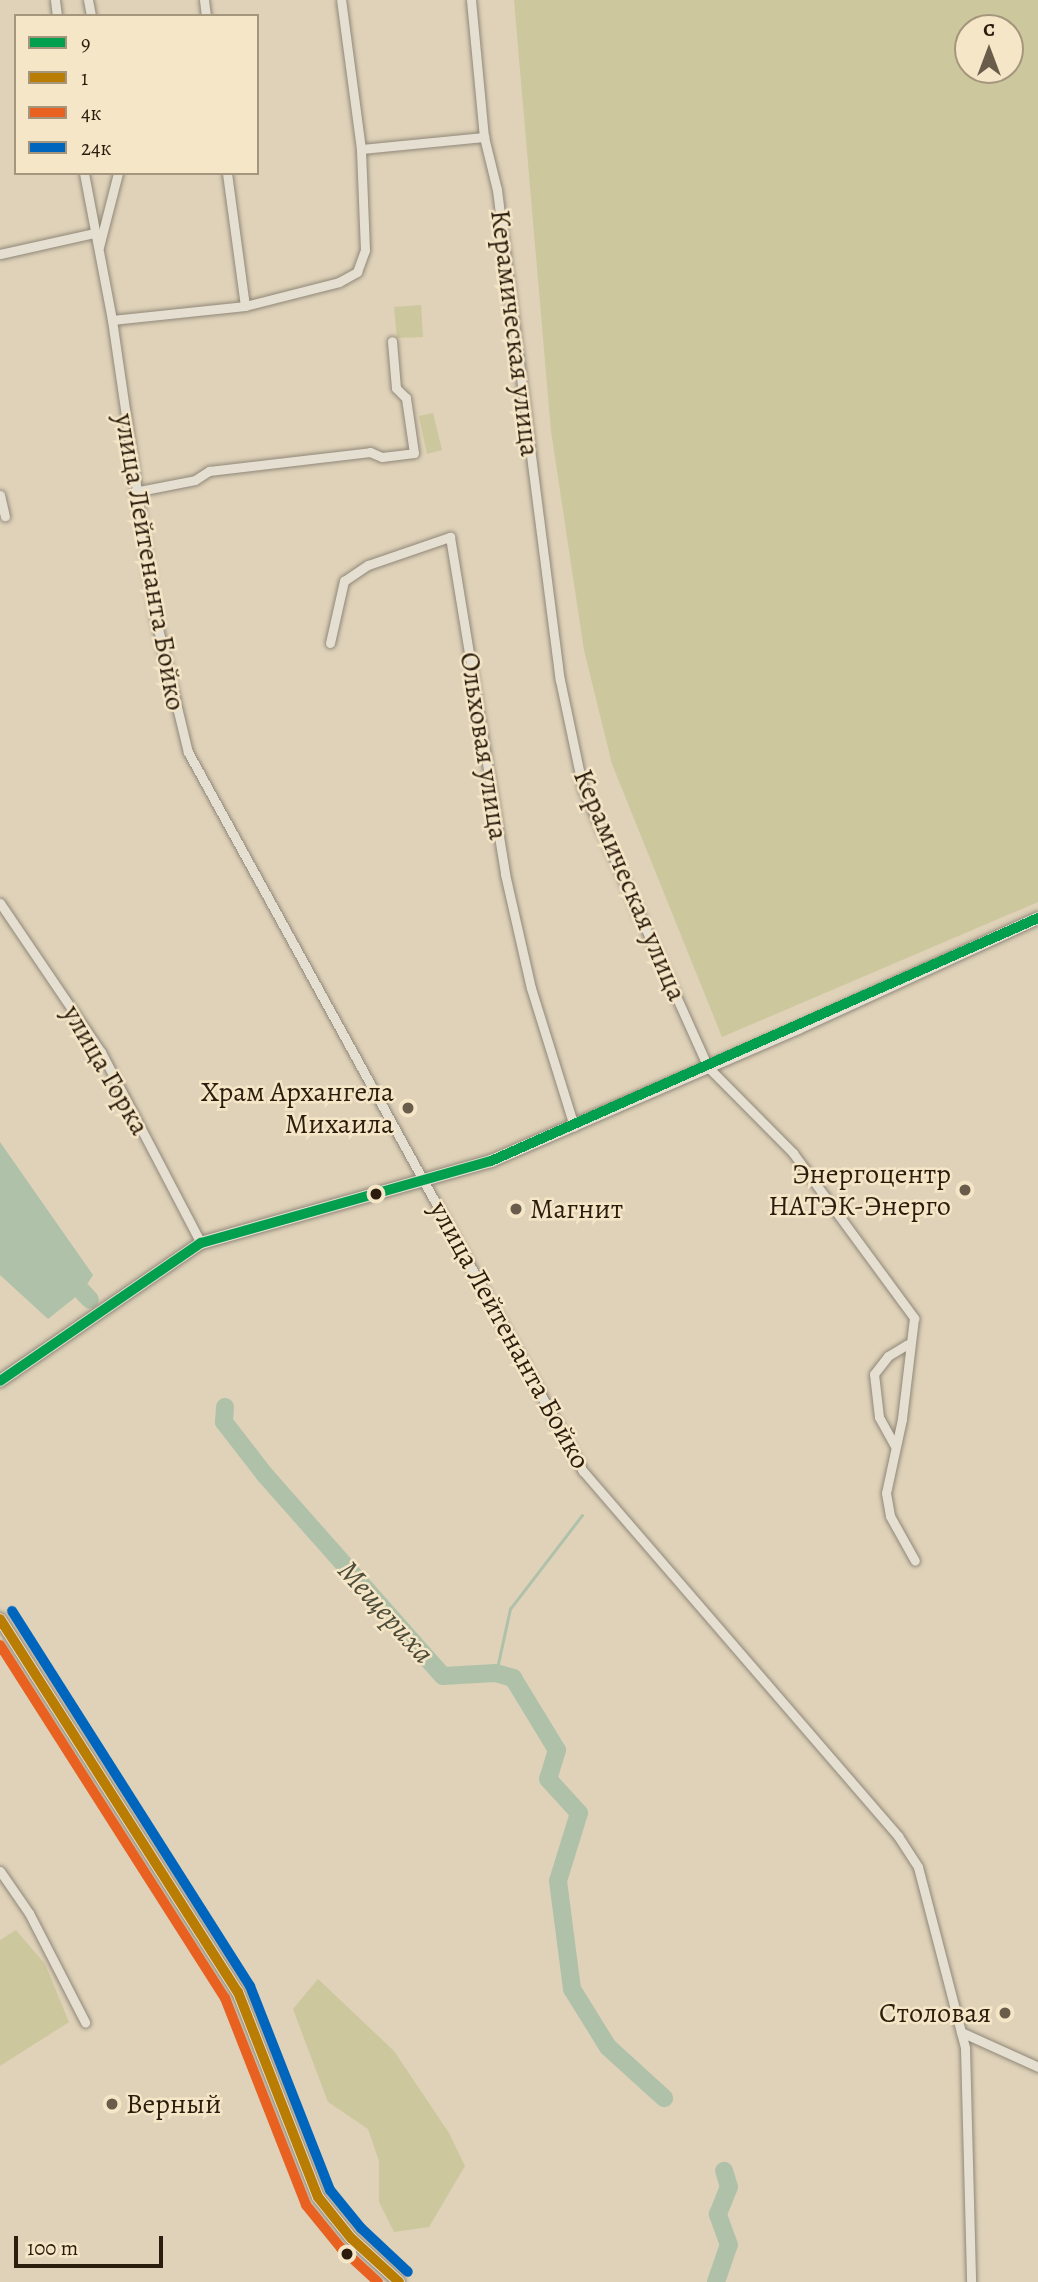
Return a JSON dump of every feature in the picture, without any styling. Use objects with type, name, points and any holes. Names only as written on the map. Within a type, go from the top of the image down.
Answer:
[{"type":"main road","points":[[0,1381],[201,1243],[426,1183],[574,1126],[1038,918]]},
{"type":"main road","points":[[0,1619],[238,1992],[318,2197],[351,2238],[399,2282]]},
{"type":"street","points":[[111,320],[245,306],[339,282],[357,272],[365,250],[361,149],[341,0]]},
{"type":"street","name":"Керамическая улица","points":[[471,0],[484,137],[496,190],[560,680],[583,789],[708,1068],[793,1153],[910,1311],[915,1324],[908,1344],[902,1419],[888,1473],[888,1509],[915,1561]]},
{"type":"street","points":[[361,149],[484,137]]},
{"type":"street","name":"улица Лейтенанта Бойко","points":[[84,175],[111,320],[134,492],[155,616],[188,752],[416,1174],[426,1183],[583,1471],[911,1854],[961,2032],[971,2282]]},
{"type":"street","points":[[98,248],[117,175]]},
{"type":"street","points":[[227,175],[245,306]]},
{"type":"street","points":[[0,254],[94,233]]},
{"type":"street","points":[[134,492],[195,480],[209,471],[370,452],[382,457],[414,453],[406,398],[396,388],[392,341]]},
{"type":"street","points":[[0,495],[5,516]]},
{"type":"street","name":"Ольховая улица","points":[[330,643],[344,581],[394,554],[450,537],[505,874],[533,998],[574,1126]]},
{"type":"street","name":"улица Горка","points":[[0,903],[101,1052],[201,1243]]},
{"type":"street","points":[[895,1446],[879,1417],[874,1374],[888,1356],[908,1344]]},
{"type":"street","points":[[0,1871],[29,1913],[85,2022]]},
{"type":"street","points":[[961,2032],[1038,2067]]},
{"type":"shaded area","points":[[514,0],[1038,0],[1038,902],[722,1037],[612,764],[584,650],[551,431]]},
{"type":"shaded area","points":[[421,305],[423,337],[397,338],[394,307]]},
{"type":"shaded area","points":[[433,413],[442,450],[427,454],[419,416]]},
{"type":"shaded area","points":[[0,1142],[93,1275],[82,1292],[48,1319],[0,1275]]},
{"type":"shaded area","points":[[16,1930],[45,1964],[69,2022],[0,2066],[0,1940]]},
{"type":"shaded area","points":[[318,1979],[394,2051],[449,2133],[465,2166],[429,2227],[394,2232],[379,2202],[379,2161],[368,2129],[328,2102],[293,2009]]},
{"type":"waterway","name":"Мещериха","points":[[66,1274],[90,1300]]},
{"type":"waterway","name":"Мещериха","points":[[225,1407],[224,1422],[265,1475],[443,1676],[496,1673],[513,1678],[557,1750],[548,1779],[579,1813],[558,1881],[572,1989],[608,2047],[664,2098]]},
{"type":"waterway","points":[[496,1673],[510,1609],[582,1515]]},
{"type":"waterway","name":"Мещериха","points":[[716,2282],[729,2245],[718,2214],[729,2187],[724,2171]]},
{"type":"transit line","name":"9","points":[[0,1381],[201,1243],[491,1161],[1038,918]]},
{"type":"transit line","name":"24к","points":[[12,1611],[250,1986],[330,2190],[361,2228],[408,2272]]},
{"type":"transit line","name":"1","points":[[0,1619],[238,1992],[318,2197],[351,2238],[399,2282]]},
{"type":"transit line","name":"4к","points":[[0,1645],[225,1998],[306,2205],[341,2248],[378,2282]]},
{"type":"place","name":"Храм Архангела Михаила","points":[[408,1108]]},
{"type":"place","name":"Энергоцентр НАТЭК-Энерго","points":[[965,1190]]},
{"type":"place","name":"Магнит","points":[[516,1209]]},
{"type":"place","name":"Столовая","points":[[1005,2013]]},
{"type":"place","name":"Верный","points":[[112,2104]]}]
